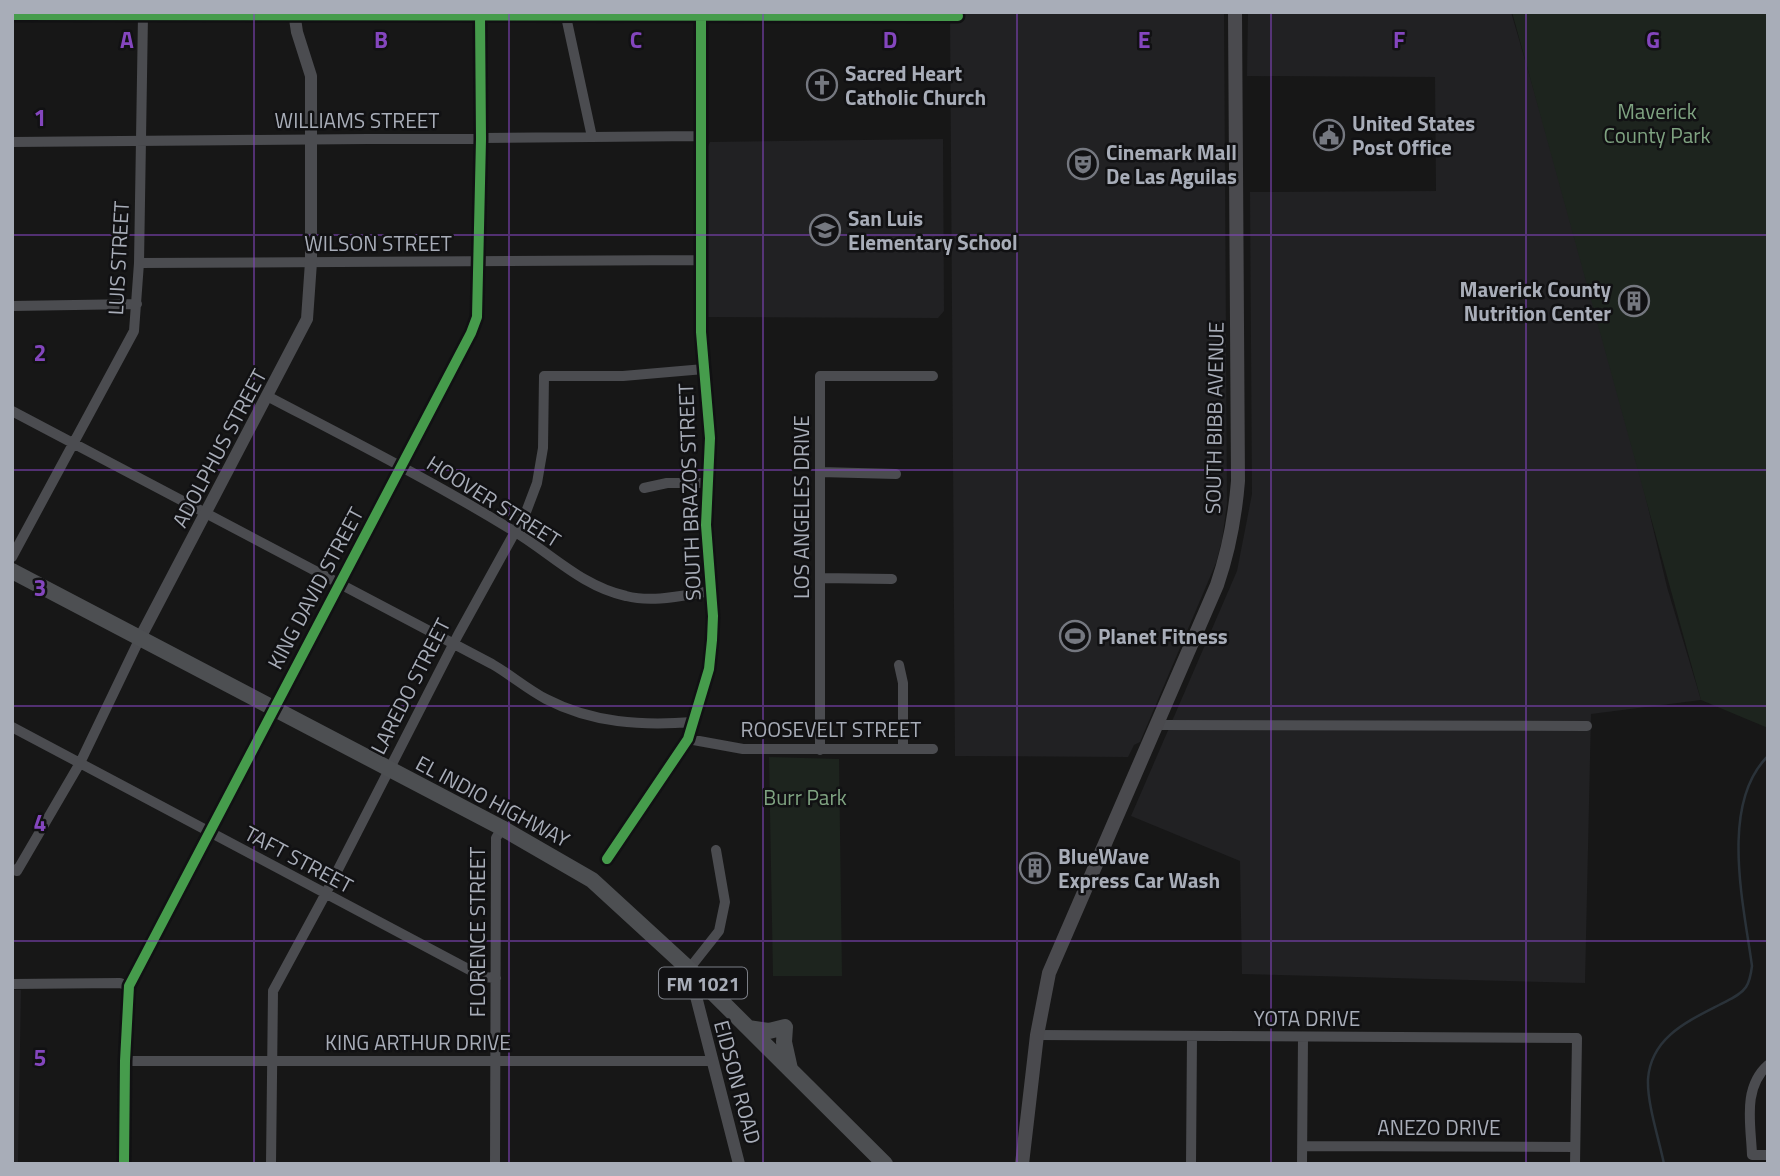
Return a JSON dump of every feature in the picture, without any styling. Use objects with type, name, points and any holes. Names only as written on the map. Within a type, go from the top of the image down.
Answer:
[{"type":"main road","name":"SOUTH BIBB AVENUE","points":[[1021,1164],[1044,993],[1058,950],[1217,585],[1230,546],[1238,481],[1235,12]]},
{"type":"main road","name":"EL INDIO HIGHWAY","points":[[12,571],[502,828],[592,880],[689,968],[885,1164]]},
{"type":"main road","points":[[748,1028],[769,1031],[785,1027],[783,1042],[790,1070]]},
{"type":"street","points":[[12,15],[701,13],[958,16]]},
{"type":"street","name":"SOUTH BRAZOS STREET","points":[[607,859],[688,739],[709,668],[712,591],[706,525],[710,438],[704,369],[701,260],[701,13]]},
{"type":"street","name":"ADOLPHUS STREET","points":[[17,866],[80,763],[140,638],[307,319],[311,262],[311,76],[294,14]]},
{"type":"street","points":[[565,14],[592,137]]},
{"type":"street","name":"LUIS STREET","points":[[12,557],[134,331],[139,262],[143,15]]},
{"type":"street","name":"KING DAVID STREET","points":[[124,1164],[125,1061],[130,986],[477,317],[481,139],[480,15]]},
{"type":"street","name":"WILLIAMS STREET","points":[[12,142],[701,136]]},
{"type":"street","name":"WILSON STREET","points":[[139,262],[701,260]]},
{"type":"street","points":[[12,306],[137,304]]},
{"type":"street","name":"LAREDO STREET","points":[[271,1164],[273,991],[526,512],[537,483],[543,448],[544,376],[623,376],[704,369]]},
{"type":"street","name":"LOS ANGELES DRIVE","points":[[820,750],[820,376],[933,376]]},
{"type":"street","name":"HOOVER STREET","points":[[267,396],[401,466],[514,531],[589,584],[628,597],[660,598],[712,591]]},
{"type":"street","points":[[12,411],[492,664],[547,700],[612,721],[666,724],[693,722]]},
{"type":"street","points":[[820,472],[896,474]]},
{"type":"street","points":[[644,488],[667,483],[709,483]]},
{"type":"street","points":[[820,578],[892,579]]},
{"type":"street","points":[[899,665],[904,683],[903,749]]},
{"type":"street","points":[[1157,725],[1587,726]]},
{"type":"street","name":"TAFT STREET","points":[[12,727],[483,977],[496,978]]},
{"type":"street","name":"ROOSEVELT STREET","points":[[688,739],[743,750],[933,749]]},
{"type":"street","name":"FLORENCE STREET","points":[[495,1164],[496,838],[502,828]]},
{"type":"street","points":[[689,968],[719,931],[725,902],[716,850]]},
{"type":"street","name":"EIDSON ROAD","points":[[689,968],[739,1164]]},
{"type":"street","points":[[12,984],[120,983],[130,986]]},
{"type":"street","name":"YOTA DRIVE","points":[[1037,1035],[1577,1038],[1575,1147]]},
{"type":"street","points":[[1191,1164],[1192,1037]]},
{"type":"street","points":[[1302,1164],[1303,1037]]},
{"type":"street","name":"KING ARTHUR DRIVE","points":[[125,1061],[712,1061]]},
{"type":"street","points":[[1768,1065],[1754,1082],[1751,1092],[1752,1155],[1768,1155]]},
{"type":"street","name":"ANEZO DRIVE","points":[[1303,1146],[1575,1147]]},
{"type":"street","points":[[1575,1147],[1576,1164]]},
{"type":"shaded area","points":[[950,12],[1224,12],[1227,504],[1216,563],[1140,742],[1134,745],[1128,757],[955,756]]},
{"type":"shaded area","points":[[1248,12],[1511,12],[1615,368],[1667,587],[1701,700],[1591,714],[1585,983],[1242,974],[1240,861],[1131,816],[1237,571],[1252,494],[1250,192],[1436,191],[1435,77],[1247,76]]},
{"type":"shaded area","name":"San Luis Elementary School","points":[[943,139],[944,311],[938,318],[707,317],[707,148],[710,142]]},
{"type":"shaded area","points":[[12,990],[21,990],[18,1164],[12,1164]]},
{"type":"green space","name":"Maverick County Park","points":[[1512,12],[1768,12],[1768,728],[1701,700]]},
{"type":"green space","name":"Burr Park","points":[[769,757],[839,759],[842,976],[773,976]]},
{"type":"waterway","points":[[1664,1164],[1649,1099],[1648,1079],[1656,1053],[1663,1042],[1683,1025],[1737,995],[1751,975],[1741,886],[1739,828],[1744,801],[1753,776],[1768,756]]},
{"type":"cycle path","points":[[607,859],[688,739],[709,669],[713,616],[706,525],[710,438],[701,332],[701,12]]},
{"type":"cycle path","points":[[12,15],[958,16]]},
{"type":"cycle path","points":[[124,1164],[129,986],[477,317],[481,139],[480,15]]},
{"type":"place","name":"Sacred Heart Catholic Church","points":[[822,85]]},
{"type":"place","name":"United States Post Office","points":[[1329,135]]},
{"type":"place","name":"Cinemark Mall De Las Aguilas","points":[[1083,164]]},
{"type":"place","name":"San Luis Elementary School","points":[[825,230]]},
{"type":"place","name":"Maverick County Nutrition Center","points":[[1634,301]]},
{"type":"place","name":"Planet Fitness","points":[[1075,636]]},
{"type":"place","name":"BlueWave Express Car Wash","points":[[1035,868]]}]
